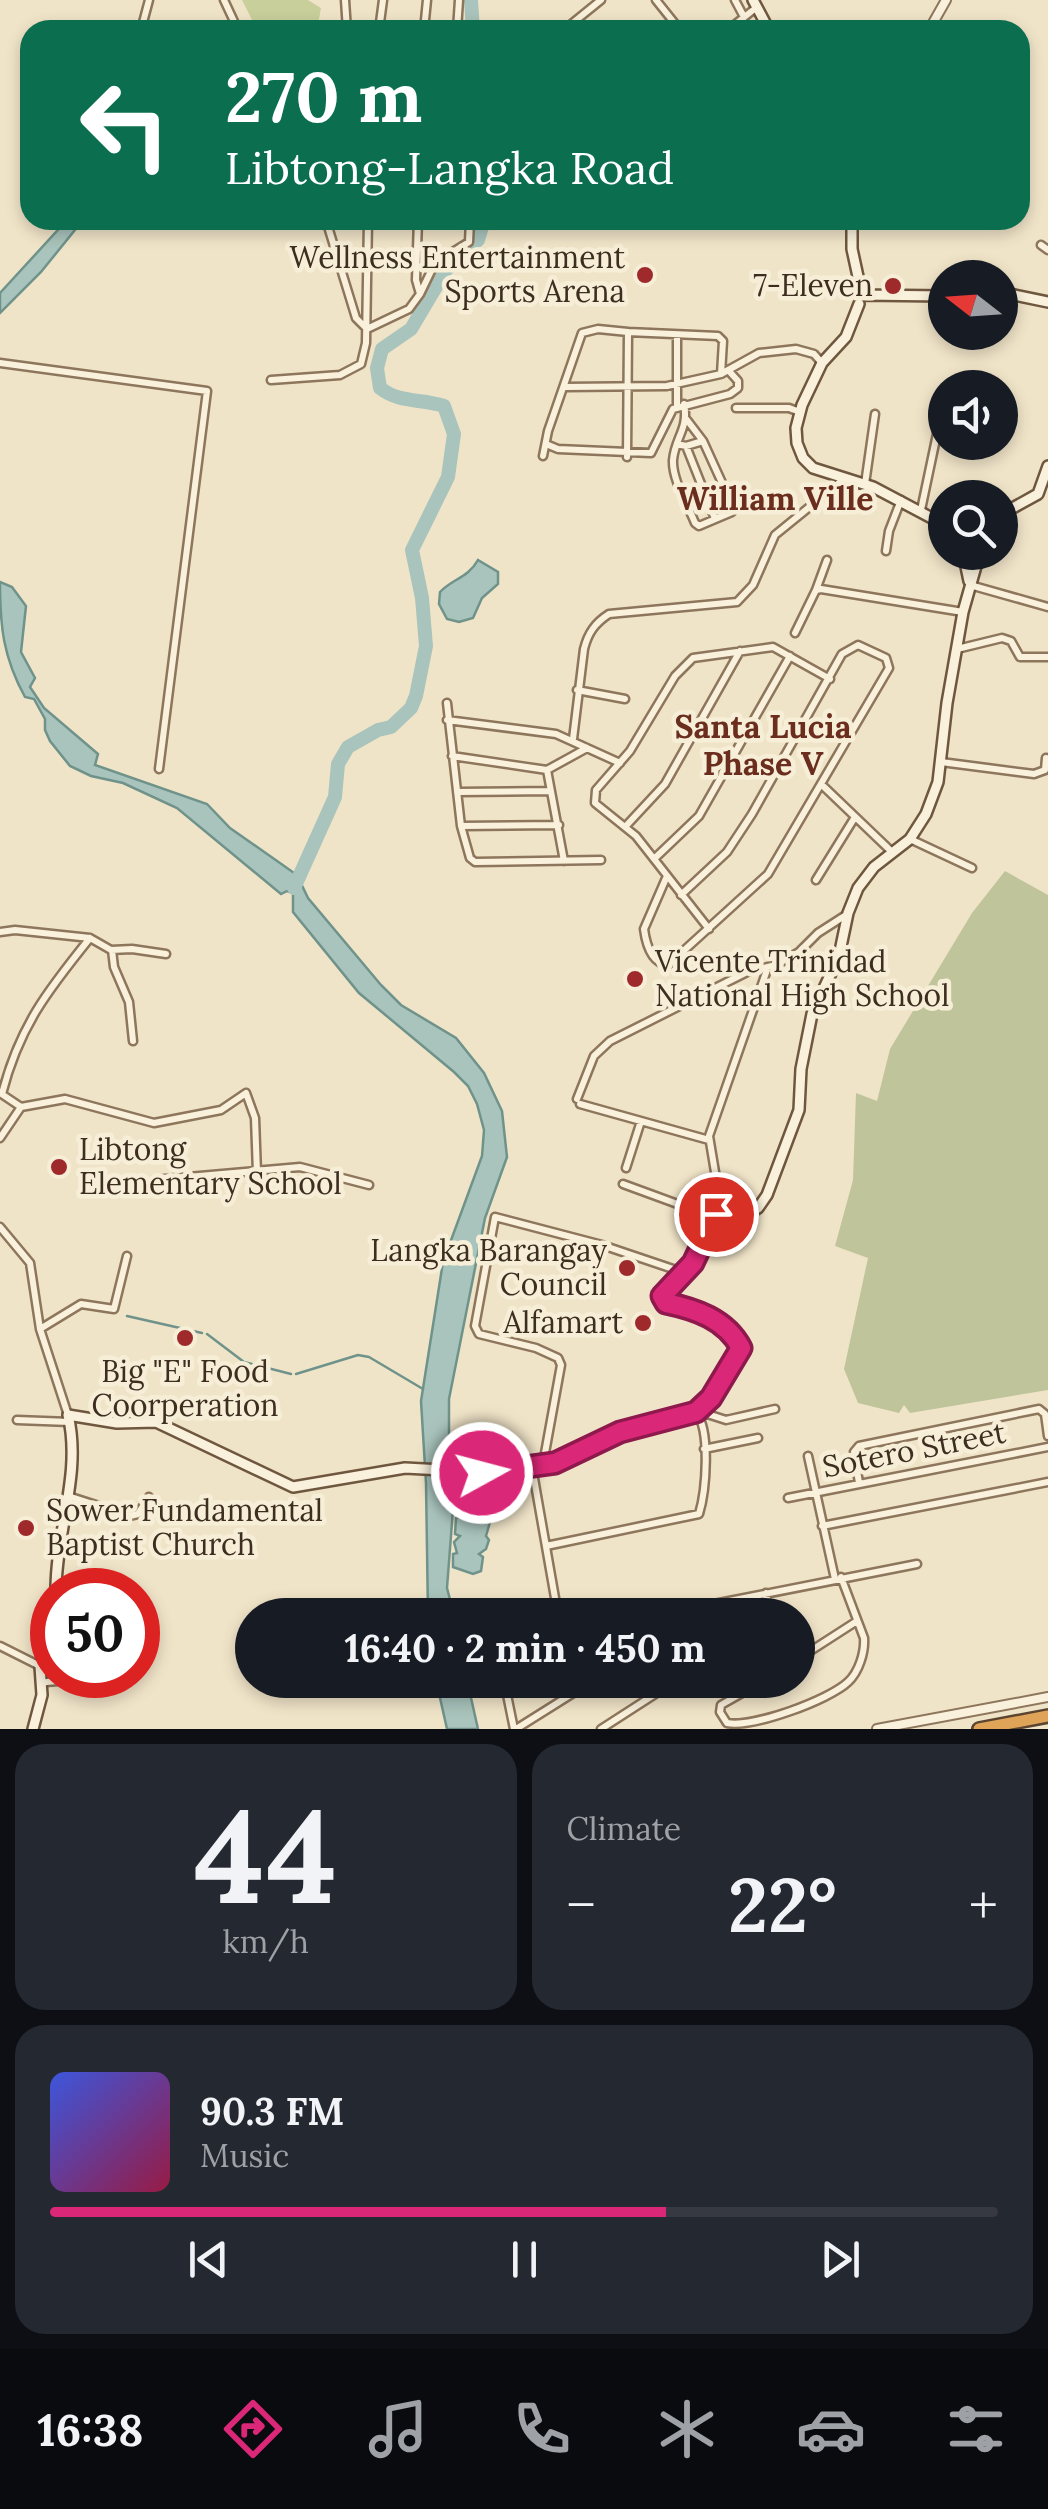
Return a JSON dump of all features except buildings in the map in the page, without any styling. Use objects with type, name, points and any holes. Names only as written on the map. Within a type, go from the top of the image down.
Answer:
[{"type":"highway","points":[[979,1729],[1048,1716]]},
{"type":"main road","points":[[852,230],[860,298],[846,337],[822,363],[800,412],[796,428],[804,458],[814,468],[865,484],[928,514]]},
{"type":"main road","points":[[860,298],[928,296]]},
{"type":"main road","points":[[1018,296],[1048,302]]},
{"type":"main road","points":[[1018,505],[1038,494],[1048,466]]},
{"type":"main road","points":[[966,570],[969,584]]},
{"type":"main road","points":[[56,1568],[74,1468],[69,1419],[117,1424],[156,1422],[293,1488],[420,1468],[500,1473],[555,1463],[620,1432],[697,1412],[711,1398],[741,1348],[736,1337],[702,1312],[663,1300],[664,1293],[693,1263],[714,1215],[742,1216],[758,1208],[777,1172],[798,1110],[812,1014],[839,956],[848,913],[865,876],[910,839],[926,814],[938,782],[956,650],[974,570]]},
{"type":"main road","points":[[33,1729],[41,1698]]},
{"type":"street","points":[[576,20],[601,0]]},
{"type":"street","points":[[656,0],[672,20]]},
{"type":"street","points":[[735,0],[744,17]]},
{"type":"street","points":[[740,20],[755,4]]},
{"type":"street","points":[[329,230],[356,318],[366,329]]},
{"type":"street","points":[[270,380],[330,377],[356,369],[365,354],[368,230]]},
{"type":"street","points":[[418,230],[416,280],[420,294]]},
{"type":"street","points":[[366,329],[402,314],[420,294],[435,263],[469,242],[470,230]]},
{"type":"street","points":[[1041,244],[1048,250]]},
{"type":"street","points":[[543,456],[546,444],[582,334],[598,330],[722,338],[725,373],[740,384],[730,394],[681,405],[666,418],[654,450],[646,454],[627,453],[558,449],[546,444]]},
{"type":"street","points":[[627,453],[628,332]]},
{"type":"street","points":[[677,335],[675,384],[681,405],[687,420],[704,441],[733,508],[732,512],[699,526],[673,468],[676,444],[687,420]]},
{"type":"street","points":[[565,386],[675,384],[725,373],[759,354],[796,350],[814,354],[822,363]]},
{"type":"street","points":[[0,363],[206,391],[159,769]]},
{"type":"street","points":[[736,408],[789,408],[800,412]]},
{"type":"street","points":[[865,484],[875,414]]},
{"type":"street","points":[[676,444],[686,446],[704,441]]},
{"type":"street","points":[[686,446],[715,519]]},
{"type":"street","points":[[921,510],[932,460]]},
{"type":"street","points":[[573,740],[587,636],[598,621],[609,614],[737,602],[753,585],[776,535],[844,478]]},
{"type":"street","points":[[886,551],[888,532],[901,500]]},
{"type":"street","points":[[795,633],[827,560]]},
{"type":"street","points":[[969,584],[1048,607]]},
{"type":"street","points":[[816,590],[963,612]]},
{"type":"street","points":[[956,650],[1002,638],[1012,641],[1020,656],[1048,657]]},
{"type":"street","points":[[666,876],[644,929],[652,955],[662,964],[674,962],[768,874],[889,668],[886,658],[858,645],[842,654],[752,814],[726,852],[681,895]]},
{"type":"street","points":[[709,929],[625,826],[600,810],[594,798],[596,790],[620,763],[685,662],[698,655],[766,646],[830,679]]},
{"type":"street","points":[[625,826],[664,784],[741,650]]},
{"type":"street","points":[[654,859],[698,816],[790,656]]},
{"type":"street","points":[[577,690],[625,699]]},
{"type":"street","points":[[447,703],[461,826],[467,852],[475,862],[601,860]]},
{"type":"street","points":[[447,720],[536,731],[573,740],[620,763]]},
{"type":"street","points":[[452,756],[547,770],[588,748]]},
{"type":"street","points":[[941,762],[1034,774],[1044,770],[1046,758]]},
{"type":"street","points":[[547,770],[564,861]]},
{"type":"street","points":[[821,784],[893,853]]},
{"type":"street","points":[[457,792],[550,790]]},
{"type":"street","points":[[816,880],[855,816]]},
{"type":"street","points":[[461,826],[559,825]]},
{"type":"street","points":[[910,839],[972,868]]},
{"type":"street","points":[[709,1140],[578,1102],[594,1056],[610,1040],[747,972],[799,952],[818,933],[848,913]]},
{"type":"street","points":[[0,932],[90,938],[112,950],[166,954]]},
{"type":"street","points":[[90,938],[44,995],[12,1053],[1,1093],[21,1106],[65,1099],[154,1124],[221,1110],[246,1094],[256,1118],[257,1173]]},
{"type":"street","points":[[112,950],[115,971],[130,1002],[132,1041]]},
{"type":"street","points":[[624,1184],[714,1215],[717,1184],[709,1140],[768,967]]},
{"type":"street","points":[[0,1138],[21,1106]]},
{"type":"street","points":[[626,1168],[642,1122]]},
{"type":"street","points":[[154,1180],[300,1167],[369,1185]]},
{"type":"street","points":[[555,1598],[538,1466],[561,1366],[558,1358],[536,1348],[479,1334],[475,1326],[495,1217],[602,1245],[684,1274]]},
{"type":"street","points":[[0,1227],[28,1259],[40,1329],[69,1419],[17,1420]]},
{"type":"street","points":[[40,1329],[82,1304],[114,1309],[127,1256]]},
{"type":"street","points":[[697,1412],[726,1420],[775,1409]]},
{"type":"street","points":[[859,1483],[854,1452],[859,1446],[1039,1409],[1045,1414],[1048,1436]]},
{"type":"street","points":[[546,1546],[699,1514],[706,1432],[697,1412]]},
{"type":"street","points":[[704,1449],[758,1438]]},
{"type":"street","name":"Sotero Street","points":[[788,1498],[1048,1447]]},
{"type":"street","points":[[733,1698],[721,1705],[723,1718],[735,1725],[776,1715],[848,1682],[865,1648],[822,1526],[808,1456]]},
{"type":"street","points":[[822,1526],[1048,1482]]},
{"type":"street","points":[[68,1496],[130,1516],[138,1514],[149,1497]]},
{"type":"street","points":[[742,1598],[917,1564]]},
{"type":"street","points":[[766,1593],[767,1598]]},
{"type":"street","points":[[815,1648],[857,1621]]},
{"type":"street","points":[[0,1646],[30,1661]]},
{"type":"street","points":[[876,1729],[1048,1697]]},
{"type":"street","points":[[508,1698],[515,1729],[564,1698]]},
{"type":"street","points":[[601,1729],[649,1698]]},
{"type":"green space","points":[[242,0],[308,0],[321,8],[319,20],[252,20]]},
{"type":"green space","points":[[1005,871],[1048,895],[1048,1390],[910,1413],[904,1405],[899,1413],[858,1403],[844,1369],[868,1258],[835,1246],[853,1180],[856,1093],[877,1101],[890,1049],[972,913]]},
{"type":"water","points":[[58,230],[75,230],[0,313],[0,293]]},
{"type":"water","points":[[478,560],[498,572],[498,584],[482,598],[473,618],[459,622],[447,619],[439,604],[440,592],[470,571]]},
{"type":"water","points":[[0,582],[12,587],[26,606],[21,652],[35,678],[30,687],[44,708],[98,754],[95,765],[207,804],[230,828],[297,875],[308,898],[381,985],[401,1005],[456,1038],[484,1073],[502,1111],[507,1157],[485,1218],[449,1399],[455,1483],[447,1588],[450,1598],[428,1598],[421,1401],[443,1262],[482,1156],[484,1130],[477,1104],[468,1086],[454,1072],[359,993],[293,912],[293,893],[281,894],[177,808],[123,783],[91,776],[70,766],[50,741],[45,719],[34,699],[25,697],[7,655]]},
{"type":"water","points":[[482,1514],[490,1522],[486,1536],[489,1540],[479,1554],[483,1557],[481,1571],[473,1574],[453,1567],[453,1554],[457,1553],[454,1542],[460,1536],[455,1534],[456,1518]]},
{"type":"water","points":[[440,1698],[471,1698],[478,1729],[447,1729]]},
{"type":"waterway","points":[[471,0],[472,20]]},
{"type":"waterway","points":[[294,888],[335,797],[338,764],[348,747],[391,727],[411,708],[416,696],[426,646],[412,550],[448,477],[454,434],[444,406],[388,393],[380,388],[377,368],[382,349],[411,329],[446,270],[478,240],[481,230]]},
{"type":"waterway","points":[[127,1316],[202,1333]]},
{"type":"waterway","points":[[207,1334],[244,1362],[291,1374]]},
{"type":"waterway","points":[[296,1374],[358,1355],[369,1357],[423,1389]]},
{"type":"place","name":"Wellness Entertainment Sports Arena","points":[[645,275]]},
{"type":"place","name":"7-Eleven","points":[[893,286]]},
{"type":"place","name":"Vicente Trinidad National High School","points":[[635,979]]},
{"type":"place","name":"Libtong Elementary School","points":[[59,1167]]},
{"type":"place","name":"Langka Barangay Council","points":[[627,1268]]},
{"type":"place","name":"Alfamart","points":[[643,1323]]},
{"type":"place","name":"Big \"E\" Food Coorperation","points":[[185,1338]]},
{"type":"place","name":"Sower Fundamental Baptist Church","points":[[26,1528]]},
{"type":"district","name":"William Ville","points":[[775,499]]},
{"type":"district","name":"Santa Lucia Phase V","points":[[763,746]]},
{"type":"route","points":[[482,1473],[555,1463],[620,1432],[682,1418],[696,1412],[711,1398],[741,1348],[736,1337],[702,1312],[666,1303],[662,1296],[693,1263],[716,1214]]}]
